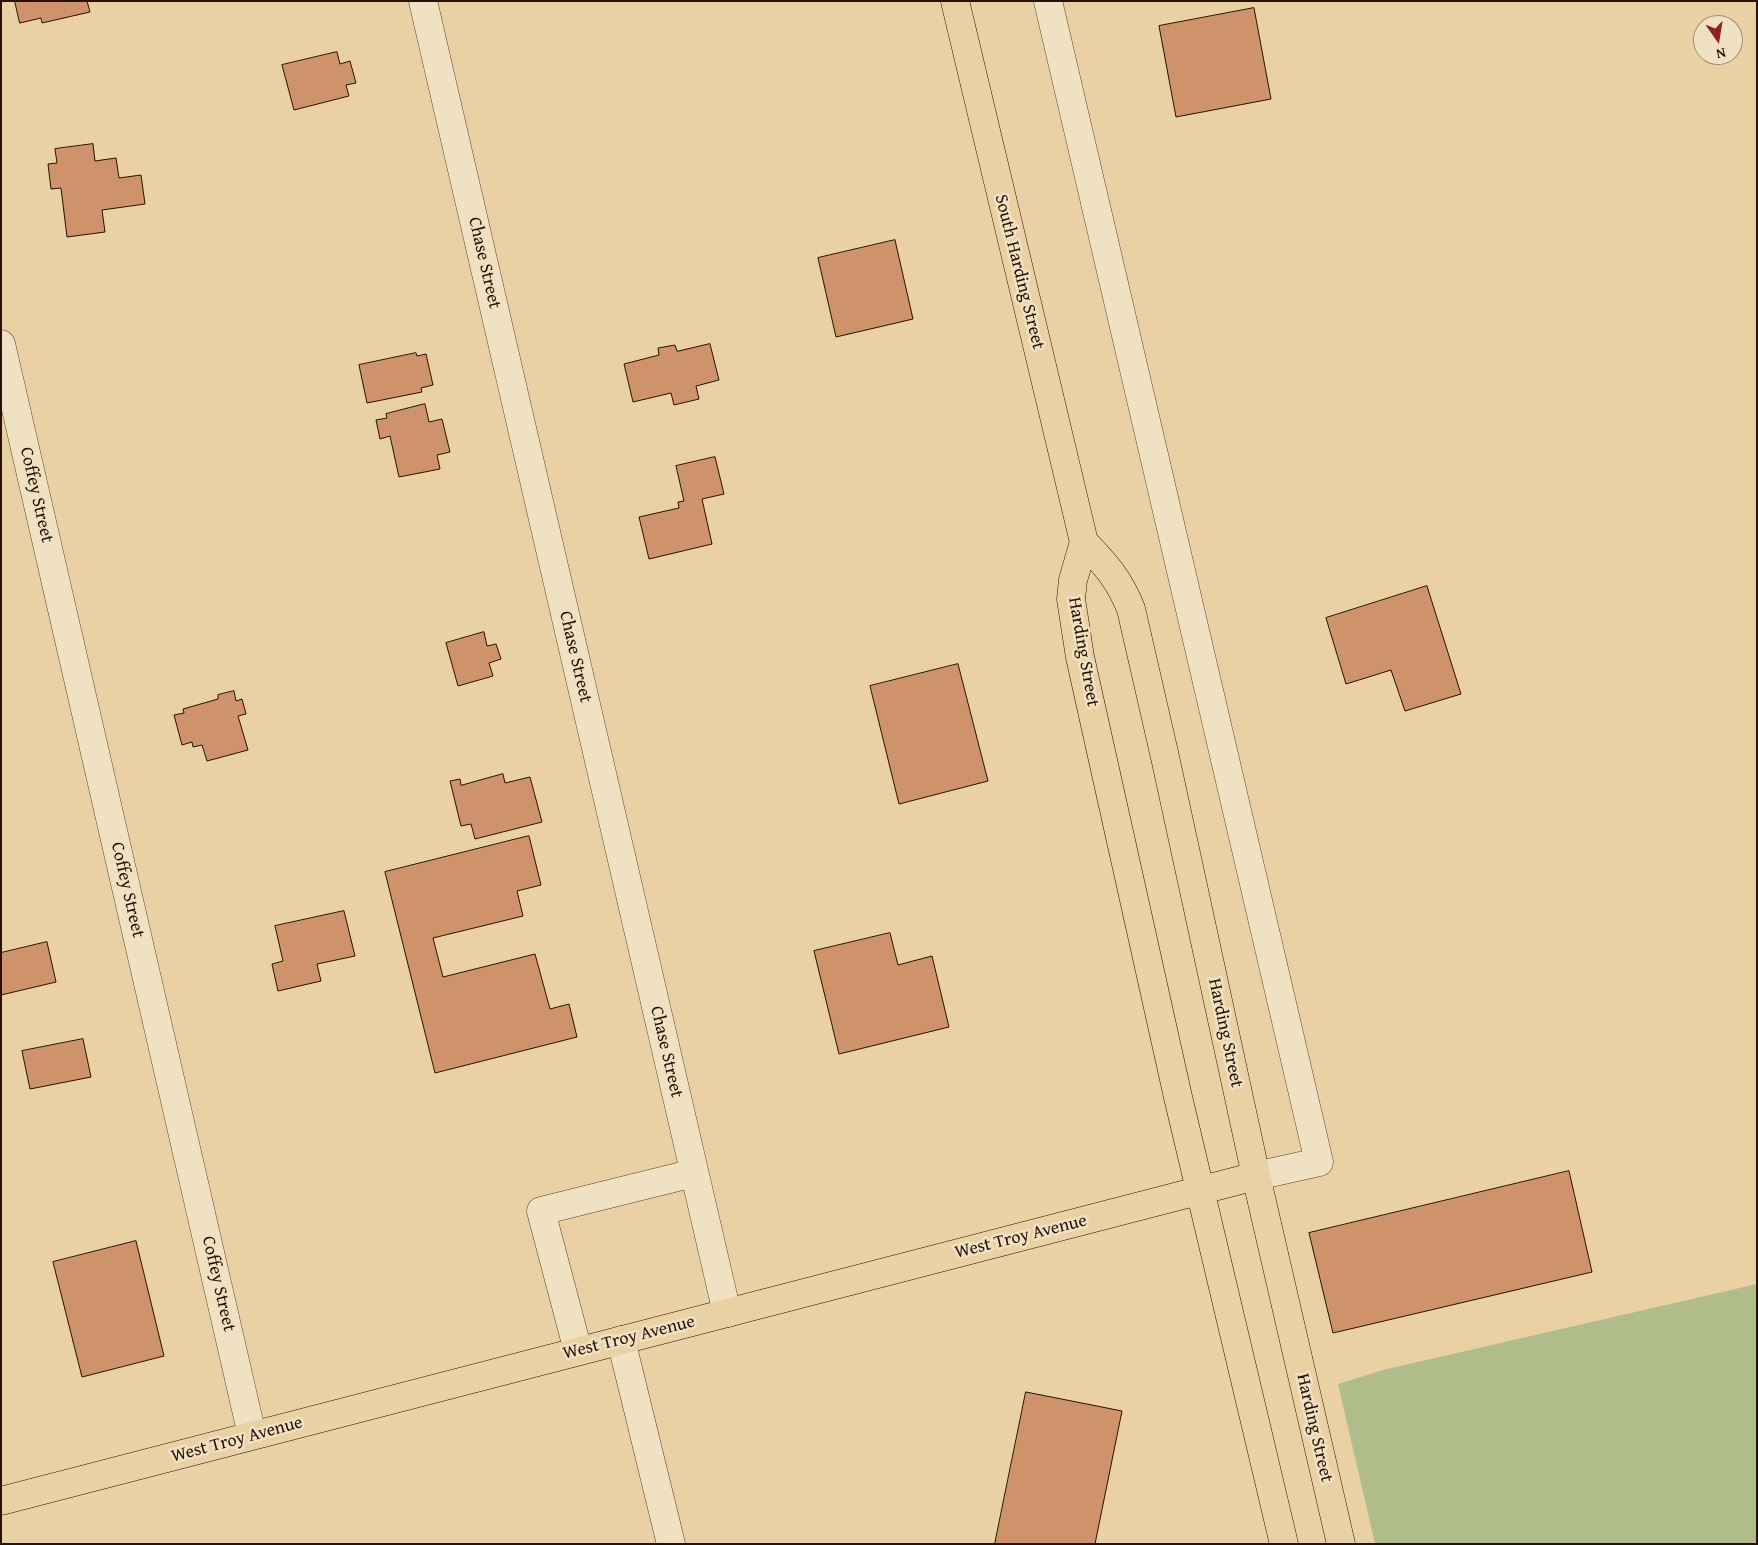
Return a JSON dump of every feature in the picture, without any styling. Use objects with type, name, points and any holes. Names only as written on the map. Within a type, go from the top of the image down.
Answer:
[{"type":"main road","name":"South Harding Street","points":[[955,1],[1084,542]]},
{"type":"main road","name":"Harding Street","points":[[1084,542],[1110,570],[1123,590],[1131,609],[1256,1176],[1341,1544]]},
{"type":"main road","name":"Harding Street","points":[[1084,542],[1073,580],[1071,598],[1080,657],[1200,1191],[1284,1544]]},
{"type":"main road","name":"West Troy Avenue","points":[[1,1501],[1256,1176]]},
{"type":"street","name":"Chase Street","points":[[423,1],[727,1313]]},
{"type":"street","points":[[1048,1],[1319,1162],[1256,1176]]},
{"type":"street","name":"Coffey Street","points":[[1,344],[252,1436]]},
{"type":"street","points":[[578,1351],[541,1211],[694,1173]]},
{"type":"street","points":[[621,1340],[671,1544]]},
{"type":"green space","points":[[1757,1284],[1757,1544],[1375,1544],[1338,1384],[1383,1370]]},
{"type":"building","points":[[15,1],[87,1],[90,12],[42,23],[41,18],[20,23]]},
{"type":"building","points":[[1254,8],[1271,99],[1176,117],[1159,26]]},
{"type":"building","points":[[337,52],[340,64],[350,61],[356,83],[346,85],[349,96],[294,110],[282,65]]},
{"type":"building","points":[[93,144],[95,161],[116,158],[119,178],[141,175],[145,204],[102,210],[105,232],[67,237],[61,188],[51,189],[48,164],[57,163],[55,149]]},
{"type":"building","points":[[895,240],[913,319],[836,337],[818,258]]},
{"type":"building","points":[[710,344],[719,380],[696,386],[699,399],[674,405],[671,393],[633,402],[624,364],[659,355],[658,348],[675,345],[677,351]]},
{"type":"building","points":[[416,353],[417,356],[426,354],[433,385],[421,388],[422,392],[367,403],[359,365]]},
{"type":"building","points":[[425,404],[429,422],[442,419],[450,452],[437,455],[440,469],[399,477],[390,436],[380,439],[376,420],[387,418],[386,414]]},
{"type":"building","points":[[715,457],[724,494],[702,499],[712,544],[649,559],[639,517],[679,508],[678,502],[684,501],[676,466]]},
{"type":"building","points":[[1427,586],[1461,694],[1405,711],[1391,670],[1346,684],[1326,618]]},
{"type":"building","points":[[484,632],[487,646],[496,644],[501,659],[489,663],[493,676],[458,686],[446,643]]},
{"type":"building","points":[[958,664],[988,781],[899,804],[870,686]]},
{"type":"building","points":[[234,691],[236,701],[242,699],[246,714],[238,716],[248,750],[207,761],[202,745],[193,747],[192,742],[182,745],[174,715],[184,713],[183,709],[218,699],[218,695]]},
{"type":"building","points":[[503,774],[505,783],[530,777],[542,822],[475,839],[471,824],[461,826],[450,781],[460,779],[461,785]]},
{"type":"building","points":[[529,836],[541,885],[517,891],[523,916],[433,938],[443,977],[535,954],[550,1009],[569,1004],[577,1037],[435,1073],[385,872]]},
{"type":"building","points":[[344,911],[355,956],[317,964],[321,981],[278,991],[272,964],[283,961],[275,926]]},
{"type":"building","points":[[890,933],[898,965],[932,956],[949,1027],[839,1054],[814,951]]},
{"type":"building","points":[[47,942],[56,982],[1,995],[1,953]]},
{"type":"building","points":[[83,1039],[91,1077],[30,1089],[22,1051]]},
{"type":"building","points":[[1569,1171],[1592,1272],[1333,1333],[1309,1233]]},
{"type":"building","points":[[136,1241],[164,1356],[82,1377],[53,1262]]},
{"type":"building","points":[[1026,1392],[1122,1411],[1095,1544],[995,1544]]}]
